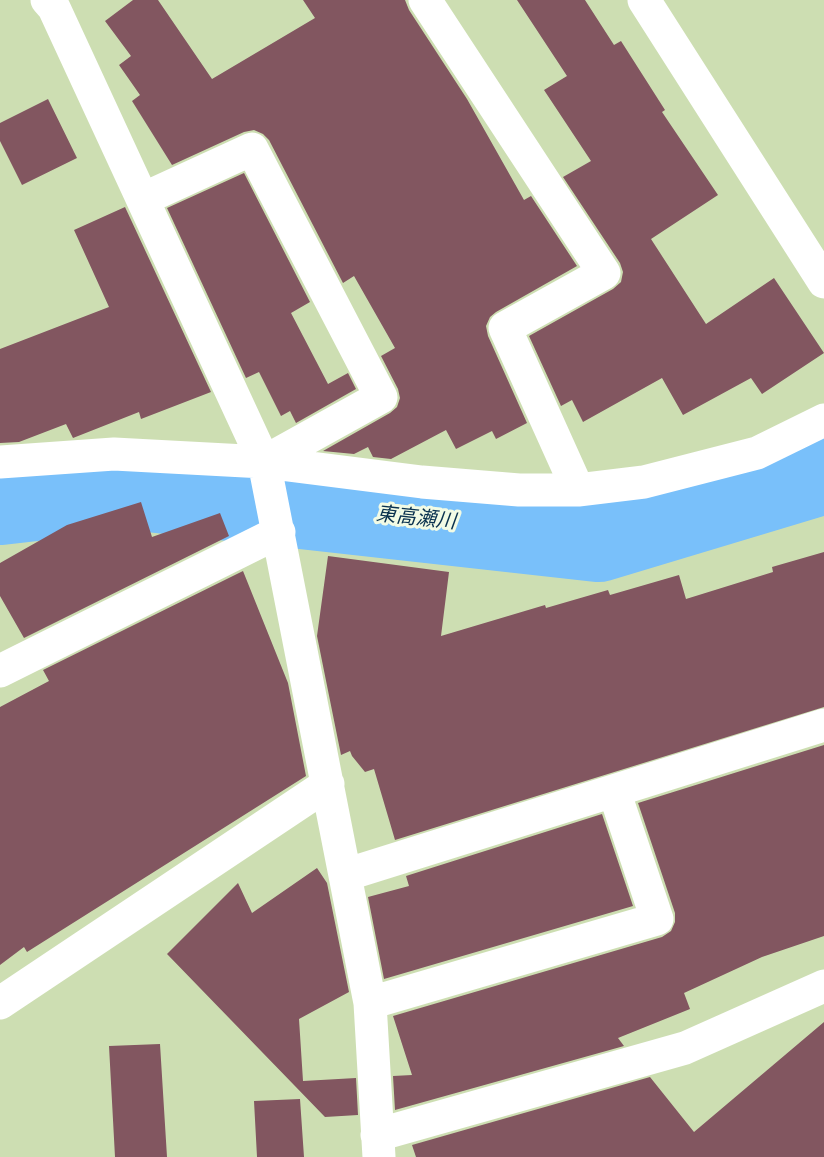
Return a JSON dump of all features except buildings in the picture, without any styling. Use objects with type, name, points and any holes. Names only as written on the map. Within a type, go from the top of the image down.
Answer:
[{"type":"street","points":[[425,0],[604,273],[505,328],[578,490]]},
{"type":"street","points":[[644,0],[824,282]]},
{"type":"street","points":[[55,3],[264,462],[370,1003],[378,1146],[685,1048],[824,987]]},
{"type":"street","points":[[143,199],[252,149],[381,397],[264,462]]},
{"type":"street","points":[[0,462],[114,454],[264,462],[422,482],[519,489],[578,490],[644,482],[757,453],[824,420]]},
{"type":"street","points":[[0,671],[279,532]]},
{"type":"street","points":[[345,875],[824,725]]},
{"type":"street","points":[[0,1003],[328,784]]},
{"type":"street","points":[[370,1003],[657,919],[614,791]]},
{"type":"waterway","name":"東高瀬川","points":[[0,501],[131,486],[598,538],[824,470]]}]
